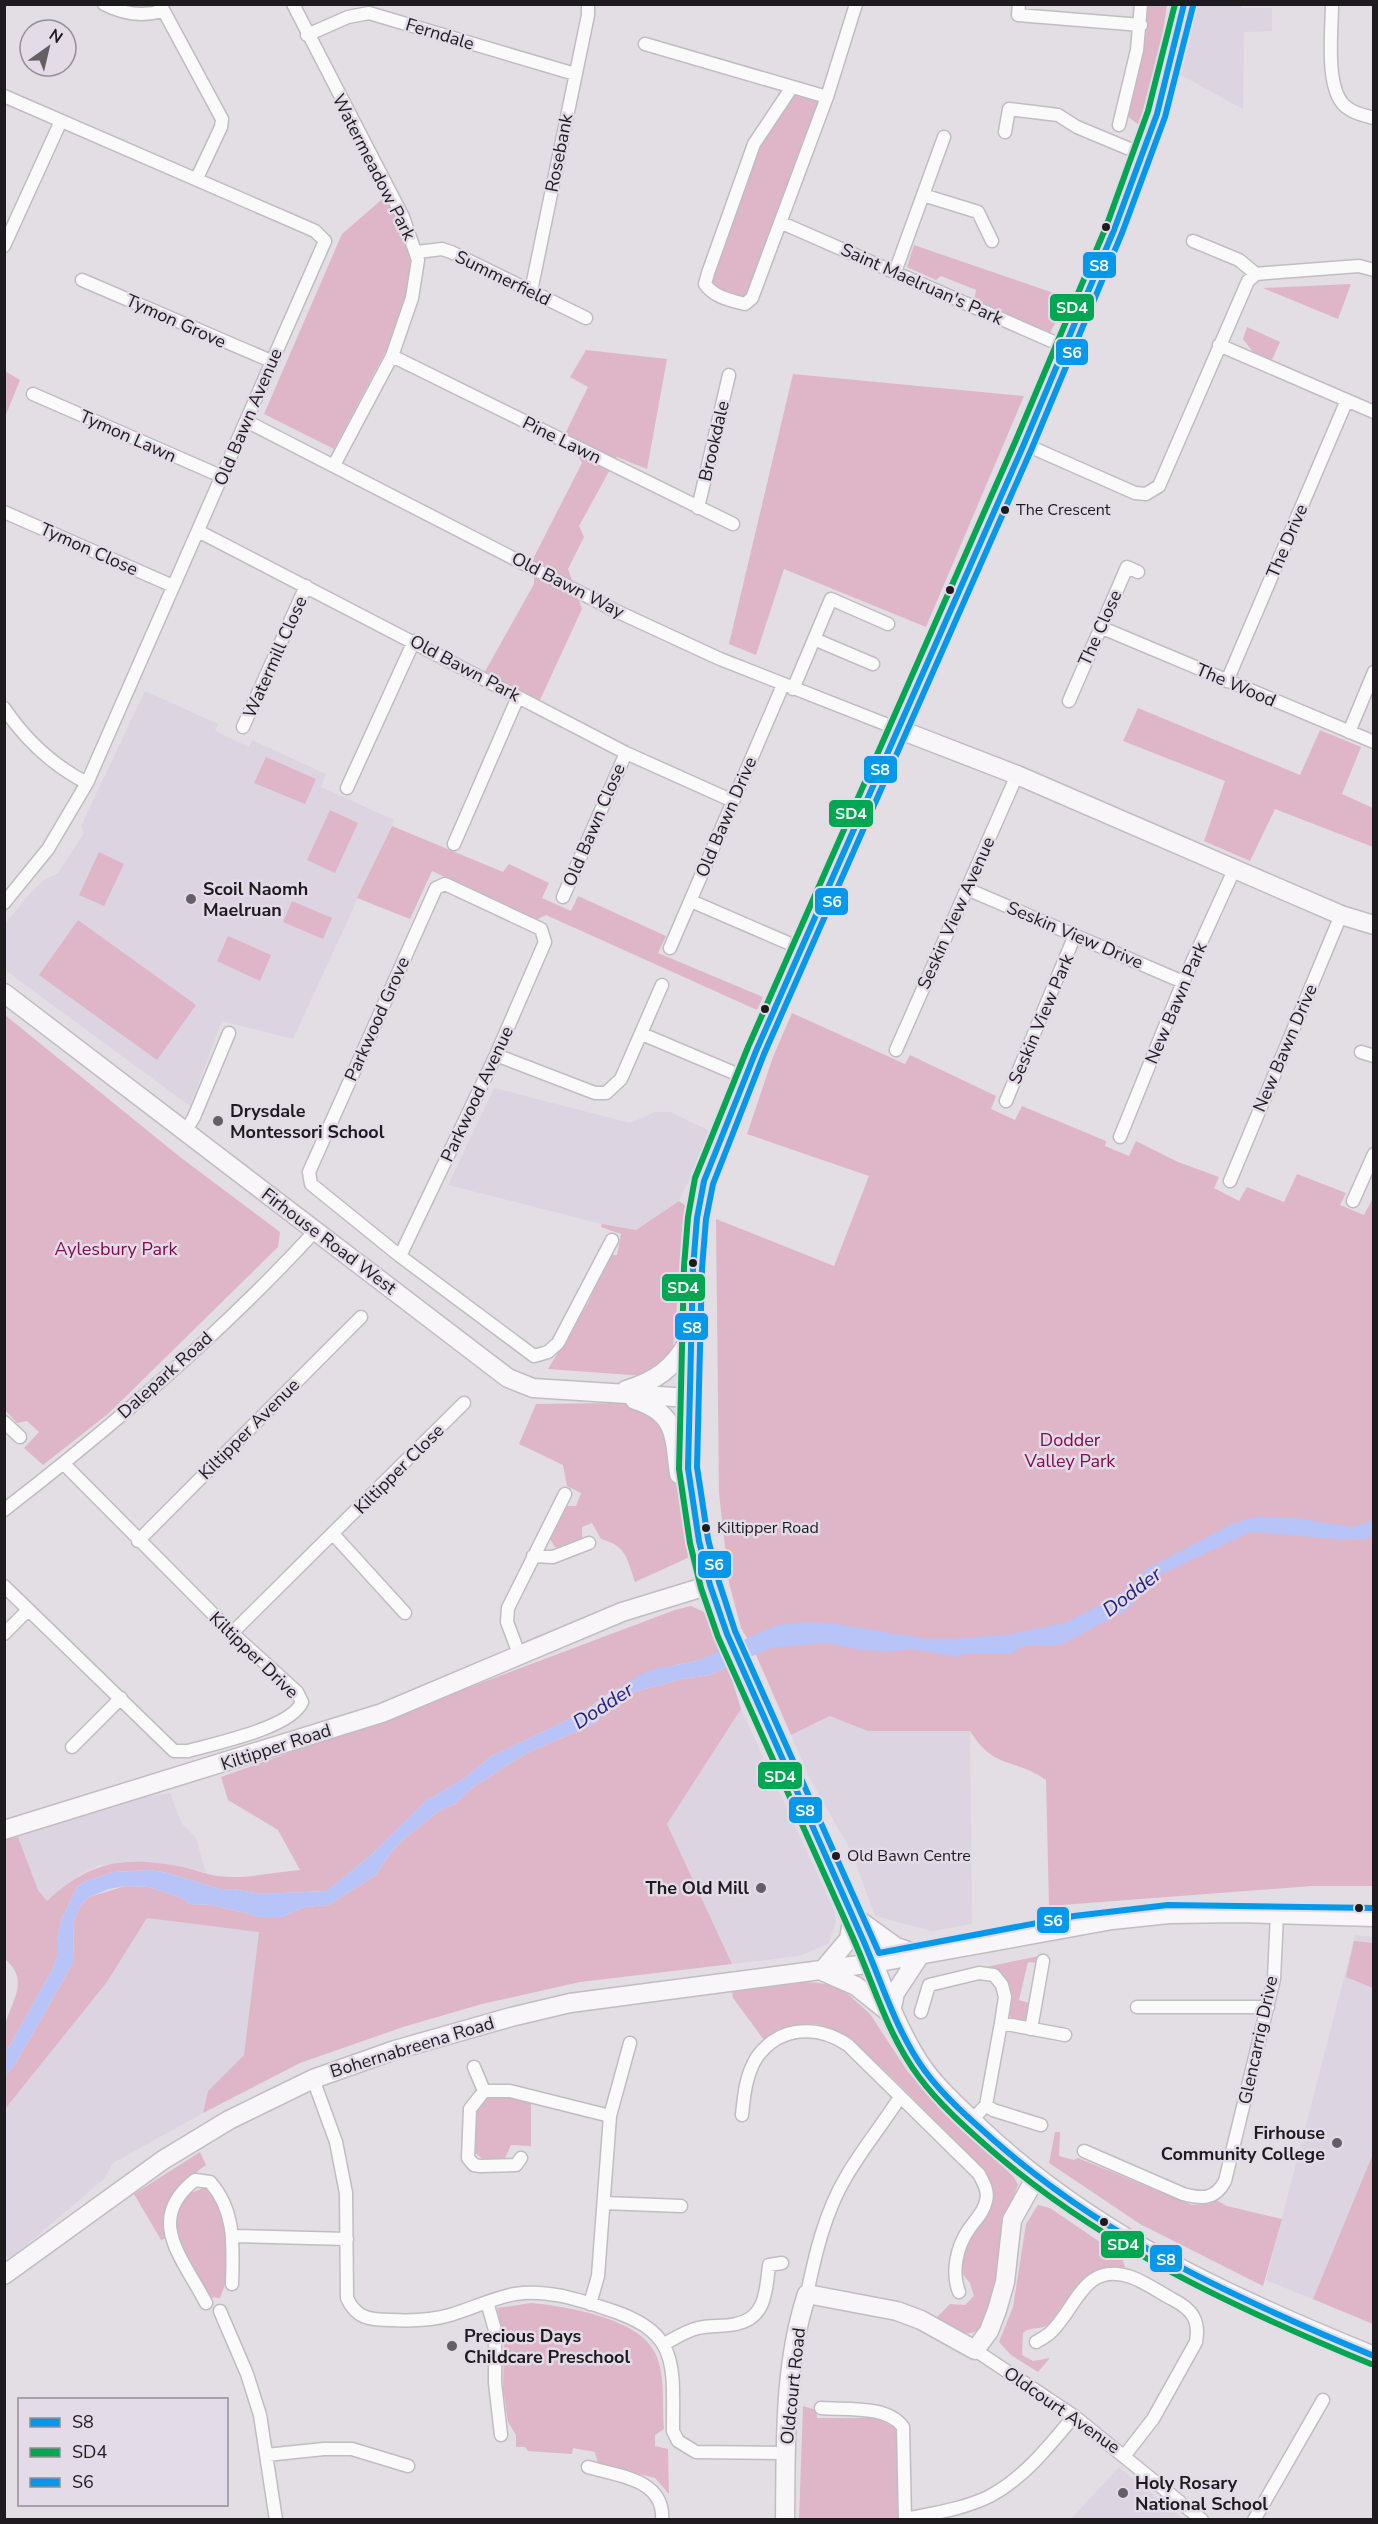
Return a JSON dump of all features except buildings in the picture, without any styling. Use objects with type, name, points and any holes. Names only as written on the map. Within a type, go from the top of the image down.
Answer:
[{"type":"main road","points":[[1184,4],[1172,60],[1144,155],[1024,444],[802,949],[709,1167],[701,1196],[694,1248],[689,1340],[688,1468],[699,1541],[710,1585],[727,1634],[874,1963],[891,2014],[920,2064],[972,2120],[1036,2177],[1118,2235],[1245,2302],[1374,2356]]},
{"type":"main road","points":[[898,729],[1017,776],[1341,915],[1374,925]]},
{"type":"main road","name":"Firhouse Road West","points":[[4,993],[508,1378],[533,1388],[690,1398]]},
{"type":"main road","points":[[613,1393],[649,1383],[668,1370],[689,1340]]},
{"type":"main road","points":[[613,1393],[652,1405],[669,1422],[673,1430],[683,1507],[699,1541]]},
{"type":"main road","name":"Kiltipper Road","points":[[4,1830],[382,1713],[622,1612],[710,1585]]},
{"type":"main road","name":"Bohernabreena Road","points":[[4,2275],[163,2160],[229,2120],[313,2079],[434,2038],[570,2004],[874,1963],[1112,1920],[1169,1914],[1374,1917]]},
{"type":"main road","points":[[853,1915],[896,1947],[920,1955],[896,1993],[891,2014]]},
{"type":"main road","points":[[853,1915],[849,1939],[822,1971],[856,1986],[891,2014]]},
{"type":"main road","points":[[807,2294],[897,2311],[921,2320],[975,2350],[989,2331],[1005,2282],[1012,2220],[1036,2177]]},
{"type":"main road","name":"Oldcourt Road","points":[[785,2520],[785,2453],[790,2380],[800,2314],[807,2294]]},
{"type":"street","points":[[104,4],[118,11],[145,16],[161,8],[222,119],[221,127],[197,178]]},
{"type":"street","name":"Watermeadow Park","points":[[293,4],[403,217],[417,252],[417,273],[412,298],[392,356],[334,465]]},
{"type":"street","points":[[792,87],[754,144],[708,273],[705,284],[710,291],[728,300],[745,304],[752,298],[782,223],[804,153],[827,96],[856,4]]},
{"type":"street","points":[[1019,4],[1018,15],[1141,25]]},
{"type":"street","points":[[1119,125],[1141,25],[1142,4]]},
{"type":"street","points":[[1332,4],[1332,75],[1336,92],[1344,105],[1358,114],[1374,118]]},
{"type":"street","name":"Rosebank","points":[[531,291],[588,10]]},
{"type":"street","name":"Ferndale","points":[[307,35],[348,17],[369,13],[575,75]]},
{"type":"street","points":[[645,44],[827,96]]},
{"type":"street","name":"Old Bawn Avenue","points":[[4,96],[315,231],[325,241],[321,256],[271,361],[223,477],[87,783],[55,838],[4,903]]},
{"type":"street","points":[[1005,132],[1009,109],[1058,115],[1077,127],[1144,155]]},
{"type":"street","points":[[4,246],[8,228],[61,121]]},
{"type":"street","points":[[895,272],[944,137]]},
{"type":"street","points":[[923,195],[978,212],[992,241]]},
{"type":"street","name":"Saint Maelruan's Park","points":[[782,223],[1063,346]]},
{"type":"street","points":[[1193,241],[1239,260],[1257,274]]},
{"type":"street","name":"Summerfield","points":[[417,252],[442,249],[451,252],[586,318]]},
{"type":"street","points":[[1024,444],[1135,493],[1146,494],[1159,486],[1248,281],[1257,274],[1359,266],[1374,270]]},
{"type":"street","name":"Tymon Grove","points":[[82,280],[271,361]]},
{"type":"street","points":[[1219,345],[1374,412]]},
{"type":"street","name":"Pine Lawn","points":[[392,356],[733,524]]},
{"type":"street","name":"Brookdale","points":[[698,508],[729,375]]},
{"type":"street","name":"Tymon Lawn","points":[[33,394],[223,477]]},
{"type":"street","name":"The Drive","points":[[1227,681],[1347,400]]},
{"type":"street","name":"Old Bawn Way","points":[[246,421],[614,610],[788,687],[898,729]]},
{"type":"street","name":"Tymon Close","points":[[4,512],[173,586]]},
{"type":"street","name":"Old Bawn Park","points":[[198,531],[414,641],[626,753],[733,801]]},
{"type":"street","name":"The Close","points":[[1069,701],[1127,567],[1138,572]]},
{"type":"street","name":"Watermill Close","points":[[243,727],[306,586]]},
{"type":"street","name":"Old Bawn Drive","points":[[670,948],[733,801],[814,639],[831,599],[888,624]]},
{"type":"street","name":"The Wood","points":[[1100,627],[1374,742]]},
{"type":"street","points":[[814,639],[873,664]]},
{"type":"street","points":[[347,788],[414,641]]},
{"type":"street","points":[[1349,732],[1374,672]]},
{"type":"street","points":[[454,844],[518,697]]},
{"type":"street","points":[[7,716],[56,764],[87,783]]},
{"type":"street","name":"Old Bawn Close","points":[[563,897],[626,753]]},
{"type":"street","name":"Seskin View Avenue","points":[[896,1050],[1017,776]]},
{"type":"street","name":"New Bawn Park","points":[[1120,1137],[1183,982],[1234,870]]},
{"type":"street","name":"Parkwood Grove","points":[[400,1257],[311,1184],[309,1172],[312,1164],[436,888],[445,884],[541,929]]},
{"type":"street","name":"Seskin View Drive","points":[[967,889],[1183,982]]},
{"type":"street","points":[[691,901],[802,949]]},
{"type":"street","name":"New Bawn Drive","points":[[1230,1181],[1341,915]]},
{"type":"street","name":"Parkwood Avenue","points":[[400,1257],[496,1055],[545,942],[541,929]]},
{"type":"street","name":"Seskin View Park","points":[[1006,1101],[1075,935]]},
{"type":"street","points":[[496,1055],[595,1094],[606,1093],[621,1079],[662,985]]},
{"type":"street","points":[[185,1132],[194,1117],[229,1033]]},
{"type":"street","points":[[642,1034],[746,1078]]},
{"type":"street","points":[[1361,1052],[1374,1056]]},
{"type":"street","points":[[1353,1201],[1374,1154]]},
{"type":"street","name":"Dalepark Road","points":[[4,1510],[64,1464],[189,1355],[288,1261],[316,1230]]},
{"type":"street","points":[[400,1257],[534,1356],[548,1352],[558,1343],[612,1240]]},
{"type":"street","name":"Kiltipper Avenue","points":[[138,1541],[361,1317]]},
{"type":"street","name":"Kiltipper Close","points":[[232,1633],[334,1535],[464,1403]]},
{"type":"street","points":[[4,1422],[20,1437]]},
{"type":"street","name":"Kiltipper Drive","points":[[4,1586],[174,1751],[181,1753],[283,1722],[299,1711],[302,1702],[297,1692],[232,1633],[138,1541],[64,1464]]},
{"type":"street","points":[[519,1654],[507,1622],[508,1608],[565,1494]]},
{"type":"street","points":[[334,1535],[405,1613]]},
{"type":"street","points":[[533,1556],[553,1557],[589,1543]]},
{"type":"street","points":[[4,1634],[28,1610]]},
{"type":"street","points":[[72,1747],[121,1698]]},
{"type":"street","name":"Glencarrig Drive","points":[[1084,2151],[1183,2194],[1198,2198],[1214,2196],[1225,2181],[1268,2007],[1274,1980],[1277,1914]]},
{"type":"street","points":[[1031,2029],[1043,1961]]},
{"type":"street","points":[[921,2012],[929,1985],[979,1973],[994,1975],[1002,1985],[1005,1997],[986,2105],[972,2120]]},
{"type":"street","points":[[1137,2007],[1268,2007]]},
{"type":"street","points":[[1001,2023],[1065,2035]]},
{"type":"street","points":[[742,2115],[744,2092],[758,2057],[771,2043],[799,2031],[816,2030],[834,2035],[848,2045],[979,2174],[986,2186],[987,2200],[962,2240],[957,2258],[955,2274],[959,2292]]},
{"type":"street","points":[[590,2304],[598,2276],[610,2116],[630,2043]]},
{"type":"street","points":[[474,2067],[484,2091]]},
{"type":"street","points":[[313,2079],[336,2142],[346,2193],[347,2298],[352,2310],[363,2318],[420,2321],[448,2316],[514,2294],[537,2292],[634,2317],[650,2328],[664,2344],[671,2362],[673,2431],[678,2441],[696,2452],[785,2453]]},
{"type":"street","points":[[484,2091],[510,2091],[610,2116]]},
{"type":"street","points":[[484,2091],[470,2109],[468,2158],[474,2165],[480,2166],[516,2165],[521,2158]]},
{"type":"street","points":[[807,2294],[819,2243],[838,2192],[864,2147],[900,2097]]},
{"type":"street","points":[[986,2105],[993,2110],[1041,2125]]},
{"type":"street","points":[[206,2303],[172,2238],[168,2224],[169,2211],[175,2199],[195,2180],[210,2182],[223,2201],[233,2236],[231,2284]]},
{"type":"street","points":[[604,2203],[681,2206]]},
{"type":"street","points":[[233,2236],[347,2239]]},
{"type":"street","points":[[664,2344],[697,2328],[735,2325],[750,2320],[760,2311],[766,2297],[769,2265],[782,2263]]},
{"type":"street","points":[[1036,2342],[1052,2331],[1089,2282],[1102,2276],[1118,2274],[1133,2278],[1184,2305],[1194,2314],[1198,2328],[1196,2342],[1153,2419],[1125,2455]]},
{"type":"street","points":[[487,2302],[495,2330],[495,2383],[501,2435]]},
{"type":"street","points":[[220,2311],[247,2374],[260,2415],[276,2520]]},
{"type":"street","name":"Oldcourt Avenue","points":[[975,2350],[1074,2416],[1125,2455],[1202,2520]]},
{"type":"street","points":[[1254,2520],[1323,2400]]},
{"type":"street","points":[[821,2408],[878,2412],[899,2421],[905,2435],[905,2519],[960,2507],[990,2496],[1012,2482],[1074,2416]]},
{"type":"street","points":[[266,2455],[324,2449],[352,2449],[408,2466]]},
{"type":"street","points":[[588,2467],[649,2486],[661,2502],[662,2520]]},
{"type":"shaded area","points":[[1194,5],[1241,5],[1241,8],[1272,8],[1272,31],[1244,32],[1243,109],[1179,74]]},
{"type":"shaded area","name":"Scoil Naomh Maelruan","points":[[145,691],[218,724],[215,731],[249,747],[252,740],[326,774],[321,787],[394,820],[293,1039],[222,1021],[190,1106],[5,970],[4,925],[33,890],[44,880],[58,873],[84,833],[81,826]]},
{"type":"shaded area","points":[[494,1088],[630,1123],[655,1112],[670,1112],[712,1132],[679,1201],[636,1230],[602,1224],[448,1185]]},
{"type":"shaded area","points":[[741,1709],[834,1910],[836,1922],[828,1944],[799,1956],[732,1964],[667,1824]]},
{"type":"shaded area","points":[[830,1716],[970,1731],[972,1924],[932,1931],[875,1916],[852,1853],[809,1777],[791,1735]]},
{"type":"shaded area","points":[[170,1793],[182,1824],[196,1838],[206,1873],[190,1868],[100,1865],[79,1875],[47,1901],[38,1890],[18,1837],[138,1798]]},
{"type":"shaded area","points":[[147,1918],[259,1932],[244,2055],[208,2091],[203,2113],[113,2163],[104,2179],[10,2259],[4,2253],[4,2109],[107,1982]]},
{"type":"shaded area","name":"Firhouse Community College","points":[[1355,1935],[1373,1937],[1373,2324],[1266,2280]]},
{"type":"shaded area","name":"Holy Rosary National School","points":[[1119,2467],[1183,2519],[1071,2519]]},
{"type":"green space","points":[[1142,5],[1167,5],[1161,45],[1139,125],[1123,113]]},
{"type":"green space","points":[[792,87],[827,97],[745,304],[710,291],[708,273],[754,144]]},
{"type":"green space","points":[[387,195],[408,231],[414,259],[398,328],[334,449],[264,414],[342,234]]},
{"type":"green space","points":[[914,245],[1068,298],[1047,339],[973,307],[976,290],[941,276],[936,280],[907,267]]},
{"type":"green space","points":[[1351,284],[1338,319],[1263,288]]},
{"type":"green space","points":[[1247,327],[1280,342],[1272,360],[1253,352],[1243,339]]},
{"type":"green space","points":[[586,350],[667,359],[647,469],[617,457],[579,526],[584,537],[568,569],[582,609],[540,700],[483,675],[534,584],[534,557],[582,463],[565,434],[588,387],[570,377]]},
{"type":"green space","points":[[5,371],[20,380],[5,417]]},
{"type":"green space","points":[[793,374],[1024,396],[926,627],[784,569],[756,655],[729,644]]},
{"type":"green space","points":[[1138,708],[1300,775],[1320,730],[1361,747],[1342,794],[1373,808],[1373,847],[1275,809],[1250,861],[1204,841],[1225,781],[1123,741]]},
{"type":"green space","points":[[266,757],[316,779],[305,804],[254,783]]},
{"type":"green space","points":[[330,810],[358,823],[335,873],[307,860]]},
{"type":"green space","points":[[392,826],[503,872],[509,864],[549,883],[542,898],[571,911],[578,896],[666,936],[658,953],[763,997],[757,1010],[546,915],[536,920],[432,871],[410,919],[357,898]]},
{"type":"green space","points":[[99,852],[124,864],[104,906],[79,895]]},
{"type":"green space","points":[[292,901],[332,918],[323,939],[283,922]]},
{"type":"green space","points":[[78,920],[196,1005],[157,1060],[39,975]]},
{"type":"green space","points":[[228,936],[271,955],[260,981],[217,961]]},
{"type":"green space","name":"Dodder Valley Park","points":[[792,1013],[905,1064],[910,1055],[996,1096],[991,1109],[1015,1120],[1022,1106],[1106,1141],[1105,1146],[1129,1156],[1136,1141],[1178,1162],[1219,1177],[1214,1188],[1239,1201],[1247,1187],[1284,1202],[1297,1174],[1346,1193],[1340,1205],[1364,1215],[1373,1198],[1373,1886],[1312,1886],[1049,1906],[1046,1780],[1024,1768],[997,1758],[979,1744],[970,1731],[868,1731],[830,1716],[791,1735],[753,1648],[741,1628],[729,1583],[719,1493],[716,1219],[834,1266],[869,1176],[747,1134],[773,1057]]},
{"type":"green space","name":"Aylesbury Park","points":[[5,1015],[180,1157],[280,1232],[278,1247],[109,1413],[43,1465],[24,1448],[39,1432],[27,1421],[17,1423],[5,1410]]},
{"type":"green space","points":[[679,1201],[686,1206],[673,1348],[664,1366],[644,1376],[548,1369],[588,1303],[610,1255],[617,1255],[621,1234],[601,1227],[602,1224],[636,1230]]},
{"type":"green space","points":[[617,1403],[637,1405],[660,1417],[694,1555],[635,1582],[625,1555],[616,1545],[601,1539],[592,1523],[582,1527],[582,1541],[566,1548],[555,1547],[549,1537],[567,1506],[576,1506],[581,1493],[567,1486],[563,1465],[519,1444],[536,1404]]},
{"type":"green space","points":[[691,1606],[704,1612],[720,1652],[697,1661],[675,1665],[612,1691],[580,1714],[490,1757],[465,1778],[426,1801],[371,1855],[327,1891],[260,1894],[234,1889],[223,1890],[168,1873],[150,1870],[113,1872],[84,1882],[77,1887],[62,1918],[57,1939],[57,1958],[51,1972],[5,2054],[4,2028],[18,1983],[17,1975],[5,1959],[5,1840],[18,1837],[38,1890],[47,1901],[80,1876],[112,1864],[147,1862],[166,1864],[228,1877],[300,1870],[278,1830],[228,1800],[221,1777]]},
{"type":"green space","points":[[728,1667],[741,1709],[667,1824],[732,1964],[580,1982],[482,2004],[403,2027],[300,2063],[203,2113],[208,2091],[244,2055],[259,1932],[147,1918],[107,1982],[5,2109],[5,2076],[16,2063],[73,1963],[74,1921],[80,1906],[89,1897],[125,1886],[149,1887],[182,1898],[189,1904],[211,1905],[262,1917],[281,1917],[305,1907],[329,1905],[376,1875],[391,1852],[439,1811],[455,1804],[472,1788],[525,1754],[594,1724],[619,1700],[634,1692],[682,1679],[710,1675]]},
{"type":"green space","points":[[1354,1941],[1373,1943],[1373,1988],[1346,1977]]},
{"type":"green space","points":[[1039,1956],[1037,1963],[1028,1962],[1019,2000],[1030,2003],[1027,2017],[1024,2021],[1012,2019],[1007,2013],[1010,1994],[1007,1979],[986,1967]]},
{"type":"green space","points":[[808,1982],[838,1985],[870,2014],[908,2072],[958,2125],[1014,2177],[1018,2185],[1003,2225],[995,2292],[980,2329],[974,2332],[963,2333],[951,2329],[935,2319],[950,2304],[965,2305],[974,2296],[970,2283],[960,2271],[968,2239],[993,2201],[993,2191],[985,2174],[905,2090],[857,2047],[836,2032],[820,2025],[805,2024],[784,2030],[764,2040],[733,1998],[732,1991]]},
{"type":"green space","points":[[491,2094],[531,2101],[531,2146],[511,2145],[505,2158],[484,2160],[474,2152],[474,2119],[479,2105]]},
{"type":"green space","points":[[1055,2132],[1060,2132],[1059,2156],[1074,2160],[1078,2158],[1192,2205],[1213,2203],[1216,2200],[1227,2206],[1282,2219],[1263,2286],[1140,2224],[1049,2163]]},
{"type":"green space","points":[[200,2152],[206,2165],[180,2187],[167,2205],[164,2226],[167,2238],[161,2240],[134,2194]]},
{"type":"green space","points":[[1373,2154],[1373,2324],[1313,2299]]},
{"type":"green space","points":[[203,2188],[209,2189],[216,2201],[225,2228],[227,2271],[220,2298],[208,2297],[183,2248],[175,2220],[176,2209],[182,2199]]},
{"type":"green space","points":[[1038,2205],[1050,2208],[1122,2257],[1125,2267],[1099,2271],[1089,2277],[1072,2293],[1050,2324],[1029,2329],[1023,2333],[1022,2355],[1033,2361],[1050,2358],[1038,2372],[1011,2355],[999,2342],[1013,2307],[1026,2224]]},
{"type":"green space","points":[[531,2303],[562,2307],[617,2322],[645,2340],[654,2351],[662,2379],[664,2429],[655,2435],[655,2446],[668,2449],[669,2494],[655,2478],[598,2464],[595,2452],[573,2448],[572,2454],[528,2451],[525,2447],[516,2447],[516,2435],[508,2422],[503,2389],[504,2341],[497,2308]]},
{"type":"green space","points":[[803,2406],[816,2410],[817,2418],[877,2418],[896,2428],[898,2519],[799,2520]]},
{"type":"water","name":"Dodder","points":[[1258,1517],[1294,1518],[1354,1527],[1373,1520],[1373,1536],[1363,1540],[1346,1540],[1251,1532],[1162,1574],[1127,1610],[1061,1645],[1027,1645],[1010,1654],[968,1654],[956,1657],[911,1649],[885,1652],[853,1649],[827,1643],[771,1648],[710,1675],[682,1679],[634,1692],[619,1700],[594,1724],[525,1754],[472,1788],[455,1804],[439,1811],[391,1852],[376,1875],[329,1905],[305,1907],[281,1917],[262,1917],[211,1905],[189,1904],[182,1898],[149,1887],[125,1886],[109,1889],[89,1897],[80,1906],[74,1921],[73,1963],[16,2063],[5,2076],[5,2054],[51,1972],[57,1958],[57,1939],[62,1918],[77,1887],[84,1882],[113,1872],[150,1870],[168,1873],[223,1890],[234,1889],[260,1894],[327,1891],[371,1855],[426,1801],[465,1778],[490,1757],[580,1714],[638,1676],[654,1669],[697,1661],[777,1625],[809,1622],[836,1624],[927,1639],[949,1639],[1006,1635],[1065,1623],[1128,1590],[1146,1569],[1234,1523]]},
{"type":"transit line","name":"SD4","points":[[1175,4],[1148,111],[1106,227],[1016,440],[748,1047],[695,1178],[688,1217],[684,1267],[679,1469],[690,1543],[701,1588],[718,1637],[853,1938],[890,2027],[919,2077],[944,2106],[991,2150],[1034,2185],[1125,2246],[1270,2321],[1371,2364]]},
{"type":"transit line","name":"S8","points":[[1184,4],[1157,114],[1114,230],[1024,444],[756,1051],[704,1181],[697,1218],[693,1268],[688,1468],[699,1541],[710,1585],[727,1634],[905,2039],[925,2071],[950,2100],[997,2143],[1040,2178],[1129,2238],[1225,2290],[1374,2356]]},
{"type":"transit line","name":"S6","points":[[1193,6],[1165,117],[1122,233],[1032,448],[764,1054],[713,1184],[706,1219],[702,1268],[697,1467],[708,1539],[735,1631],[879,1953],[1074,1916],[1168,1905],[1374,1908]]},
{"type":"place","name":"The Crescent","points":[[1005,510]]},
{"type":"place","name":"Scoil Naomh Maelruan","points":[[191,899]]},
{"type":"place","name":"Drysdale Montessori School","points":[[218,1121]]},
{"type":"place","name":"Kiltipper Road","points":[[706,1528]]},
{"type":"place","name":"Old Bawn Centre","points":[[836,1856]]},
{"type":"place","name":"The Old Mill","points":[[761,1888]]},
{"type":"place","name":"Firhouse Community College","points":[[1337,2143]]},
{"type":"place","name":"Precious Days Childcare Preschool","points":[[452,2346]]},
{"type":"place","name":"Holy Rosary National School","points":[[1123,2493]]}]
